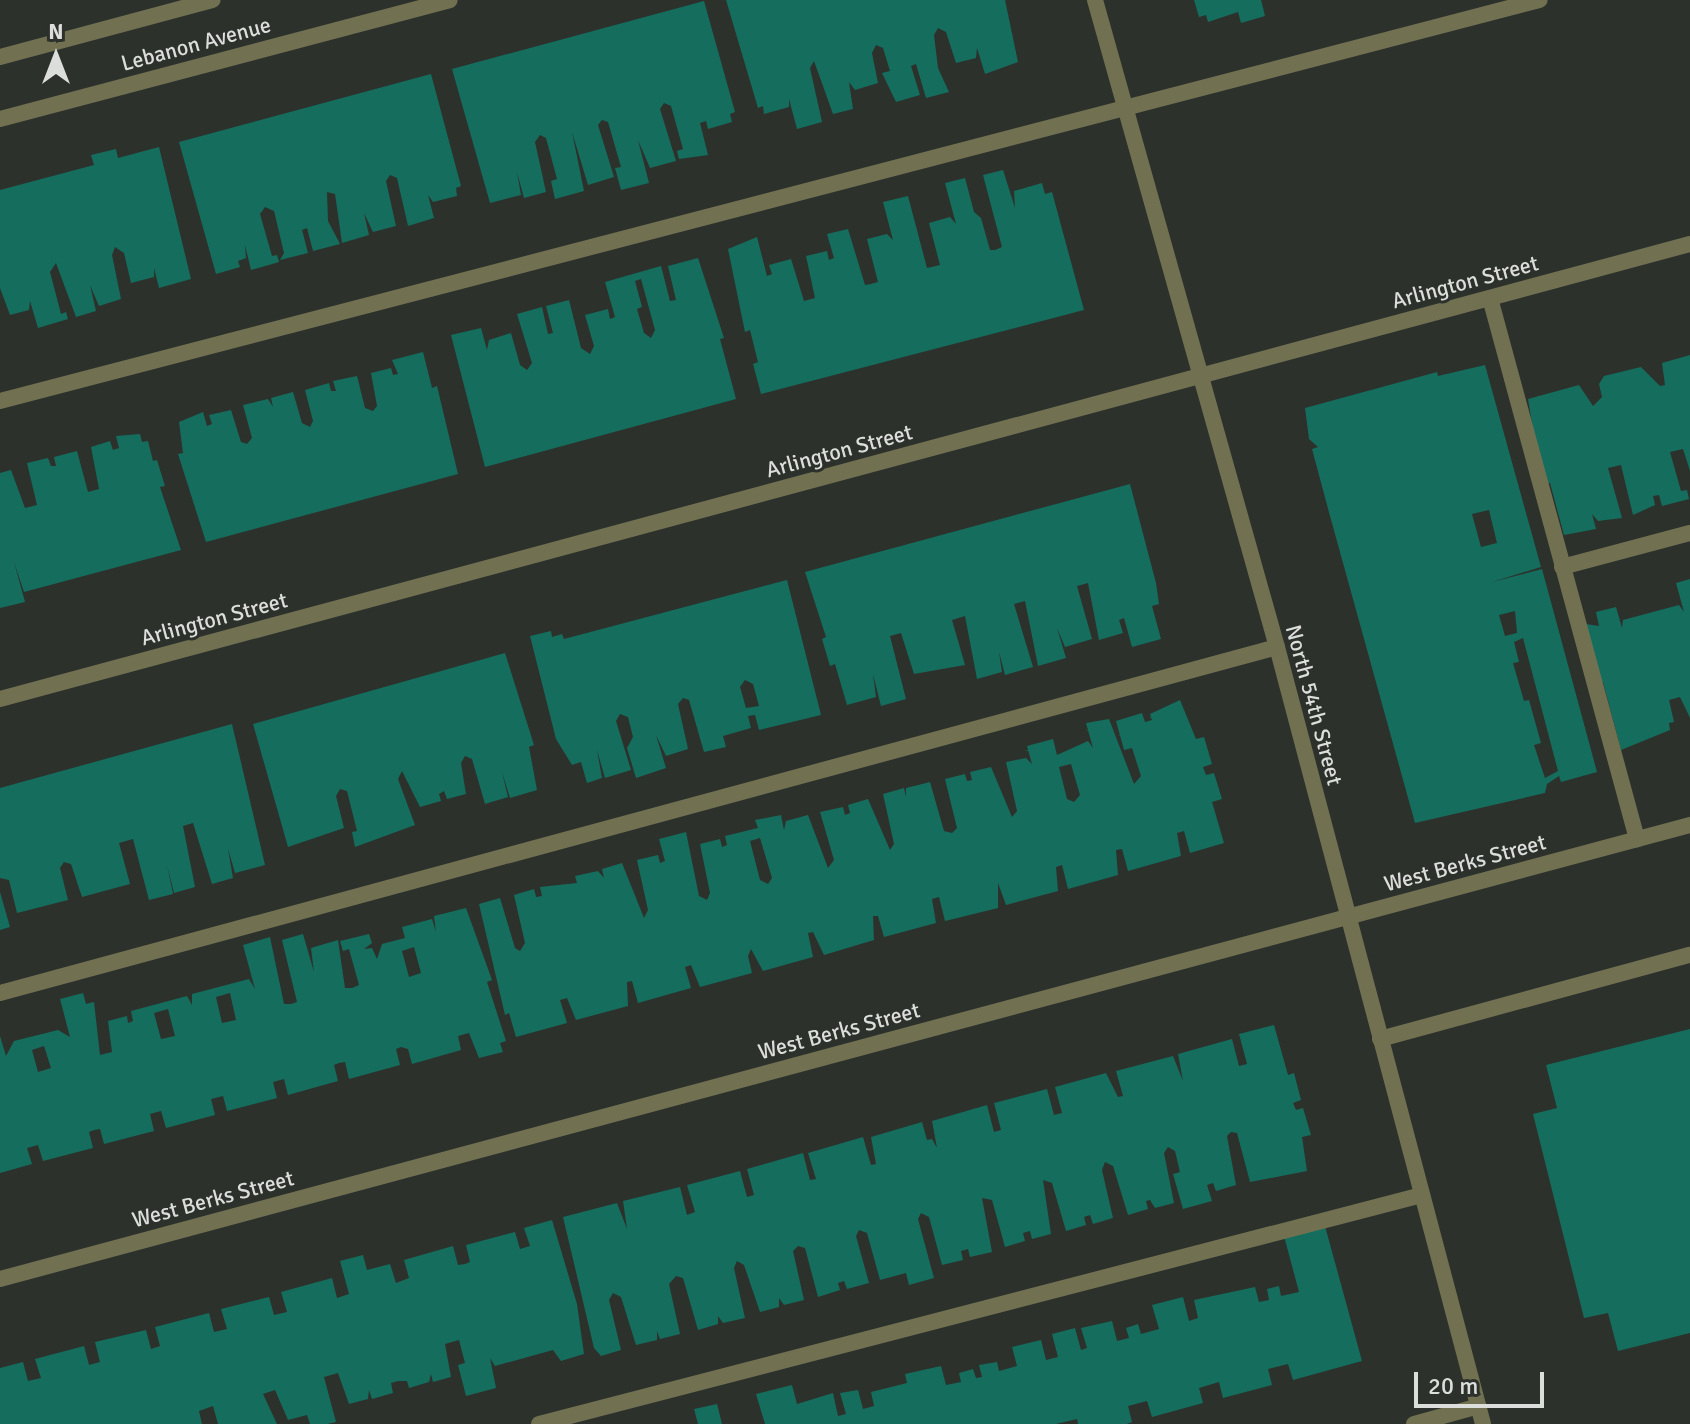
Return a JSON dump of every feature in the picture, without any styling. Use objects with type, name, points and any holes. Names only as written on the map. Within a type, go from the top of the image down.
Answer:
[{"type":"street","name":"Lebanon Avenue","points":[[0,57],[213,0]]},
{"type":"street","name":"Lebanon Avenue","points":[[0,119],[401,6],[450,0]]},
{"type":"street","name":"North 54th Street","points":[[1095,0],[1123,110],[1277,647],[1483,1424]]},
{"type":"street","points":[[0,401],[1540,0]]},
{"type":"street","name":"Arlington Street","points":[[0,699],[1690,244]]},
{"type":"street","points":[[1490,298],[1637,839]]},
{"type":"street","points":[[1562,567],[1690,533]]},
{"type":"street","points":[[0,993],[1277,647]]},
{"type":"street","name":"West Berks Street","points":[[0,1279],[1690,825]]},
{"type":"street","points":[[1380,1039],[1690,955]]},
{"type":"street","points":[[539,1424],[1422,1195]]},
{"type":"street","points":[[1414,1424],[1479,1406]]},
{"type":"building","points":[[726,0],[1005,0],[1018,62],[985,74],[977,48],[976,58],[956,63],[946,32],[938,28],[934,35],[938,68],[949,92],[926,98],[916,64],[911,66],[920,95],[896,102],[882,73],[890,71],[883,48],[876,45],[872,53],[878,83],[855,90],[849,82],[853,109],[833,114],[814,61],[810,68],[822,122],[797,129],[789,99],[789,107],[764,114],[763,106],[758,108]]},
{"type":"building","points":[[1194,0],[1261,0],[1265,16],[1241,23],[1238,12],[1208,22],[1206,15],[1199,17]]},
{"type":"building","points":[[704,1],[735,112],[730,114],[732,122],[708,129],[706,121],[700,123],[708,155],[679,159],[677,151],[683,149],[671,106],[664,103],[660,109],[676,161],[650,168],[638,140],[649,183],[621,190],[615,168],[621,167],[608,122],[602,120],[598,125],[614,177],[588,185],[572,132],[584,191],[555,199],[551,181],[557,179],[546,138],[540,135],[535,142],[546,192],[524,198],[517,172],[521,195],[490,203],[452,69]]},
{"type":"building","points":[[431,74],[461,186],[456,188],[457,196],[433,202],[428,195],[434,218],[408,226],[397,178],[390,175],[386,181],[396,226],[373,232],[364,213],[369,235],[342,243],[335,194],[327,192],[328,221],[340,244],[313,251],[307,228],[302,230],[308,253],[280,260],[284,253],[274,211],[265,207],[260,214],[272,256],[277,255],[279,262],[251,270],[245,245],[246,258],[238,261],[240,267],[216,274],[179,142]]},
{"type":"building","points":[[159,147],[191,279],[159,288],[154,268],[154,277],[131,283],[124,253],[115,247],[112,255],[121,299],[99,306],[90,285],[96,311],[76,317],[56,263],[50,272],[61,314],[66,312],[68,319],[38,328],[30,301],[29,310],[10,315],[0,288],[0,190],[94,165],[91,155],[116,149],[118,158]]},
{"type":"building","points":[[1003,170],[1015,208],[1014,191],[1042,183],[1045,194],[1052,192],[1084,310],[761,394],[753,364],[758,362],[750,330],[745,332],[728,249],[757,237],[767,276],[772,274],[769,265],[791,259],[804,301],[815,298],[806,256],[827,251],[829,260],[834,258],[827,234],[848,229],[865,285],[878,282],[867,239],[887,234],[893,240],[883,202],[908,196],[927,268],[940,265],[929,223],[950,217],[956,224],[945,183],[965,178],[974,212],[981,218],[990,250],[995,250],[1002,247],[983,175]]},
{"type":"building","points":[[698,258],[724,338],[720,339],[736,399],[485,467],[451,335],[481,328],[487,350],[489,340],[511,333],[520,365],[527,370],[532,363],[517,314],[542,307],[548,334],[553,333],[546,306],[569,300],[581,348],[590,354],[594,346],[585,315],[608,309],[610,319],[615,317],[605,282],[661,266],[670,301],[676,300],[668,266]],"holes":[[[641,279],[655,330],[651,338],[644,333],[637,309],[642,307],[635,281]]]},
{"type":"building","points":[[423,352],[432,388],[437,386],[458,474],[206,542],[178,454],[183,453],[179,422],[203,412],[207,426],[212,424],[209,415],[231,410],[241,442],[247,444],[252,438],[243,405],[268,399],[273,407],[271,398],[293,392],[302,423],[310,427],[313,421],[305,390],[329,383],[331,391],[336,391],[333,381],[357,376],[365,408],[373,411],[377,406],[371,373],[391,368],[393,375],[398,374],[392,360]]},
{"type":"building","points":[[1690,355],[1690,471],[1683,449],[1670,452],[1681,491],[1687,490],[1689,499],[1662,506],[1659,495],[1653,496],[1655,505],[1633,515],[1621,465],[1608,468],[1622,518],[1598,521],[1592,514],[1596,529],[1564,535],[1550,483],[1542,485],[1528,399],[1579,385],[1593,406],[1602,397],[1599,384],[1604,376],[1641,367],[1660,386],[1665,385],[1662,363]]},
{"type":"building","points":[[1485,365],[1541,567],[1492,582],[1542,569],[1597,772],[1561,782],[1559,776],[1547,784],[1545,793],[1415,823],[1312,449],[1318,447],[1309,439],[1305,408],[1437,372],[1438,376]],"holes":[[[1489,510],[1497,543],[1481,547],[1472,514]],[[1515,611],[1517,633],[1505,636],[1499,615]],[[1523,638],[1558,771],[1545,778],[1534,745],[1541,743],[1529,700],[1524,701],[1513,663],[1519,662],[1514,642]]]},
{"type":"building","points":[[140,434],[142,442],[148,441],[153,461],[157,460],[165,486],[160,487],[181,550],[24,592],[14,562],[25,602],[0,608],[0,473],[11,470],[25,508],[37,505],[27,463],[48,458],[51,466],[56,466],[54,457],[77,451],[88,492],[99,489],[91,447],[110,441],[113,450],[119,448],[116,436]]},
{"type":"building","points":[[1130,484],[1156,583],[1159,604],[1152,606],[1161,639],[1132,647],[1124,618],[1119,620],[1123,633],[1099,640],[1088,583],[1077,586],[1092,639],[1065,647],[1057,628],[1066,658],[1038,666],[1025,601],[1014,604],[1033,667],[1005,675],[999,652],[1002,672],[977,679],[965,616],[952,620],[965,665],[914,674],[901,633],[890,636],[906,699],[881,706],[873,674],[876,697],[847,705],[835,664],[830,666],[822,639],[826,637],[805,572]]},
{"type":"building","points":[[1690,579],[1690,718],[1680,697],[1669,700],[1674,722],[1669,723],[1670,730],[1621,750],[1603,682],[1597,683],[1586,624],[1599,626],[1596,612],[1616,607],[1622,628],[1623,620],[1679,605],[1684,612],[1676,583]]},
{"type":"building","points":[[787,580],[821,715],[759,730],[755,715],[748,716],[751,728],[723,736],[726,747],[704,752],[689,700],[683,698],[678,704],[688,749],[666,756],[656,735],[666,768],[636,778],[627,748],[633,737],[628,717],[620,714],[616,721],[631,770],[605,778],[597,750],[602,778],[587,783],[581,762],[572,765],[556,739],[530,636],[551,631],[552,637],[562,634],[564,639]],"holes":[[[745,680],[753,684],[759,706],[746,708],[740,687]]]},
{"type":"building","points":[[505,653],[534,745],[529,747],[537,790],[510,798],[502,772],[508,797],[485,804],[472,759],[465,756],[461,763],[466,794],[447,799],[444,791],[439,794],[441,801],[420,807],[402,771],[398,779],[415,825],[355,847],[352,832],[357,831],[347,791],[340,789],[336,796],[344,828],[288,847],[253,724]]},
{"type":"building","points":[[1180,700],[1196,739],[1204,737],[1212,764],[1203,767],[1206,775],[1214,773],[1222,799],[1212,802],[1224,843],[1190,853],[1184,831],[1177,833],[1181,856],[1128,871],[1122,849],[1116,850],[1118,875],[1068,889],[1062,865],[1056,867],[1058,891],[1006,905],[998,883],[998,908],[945,921],[939,897],[932,899],[936,923],[884,937],[878,916],[873,916],[874,940],[824,955],[813,932],[808,933],[813,957],[763,971],[751,949],[748,956],[752,973],[700,987],[691,965],[685,967],[691,988],[638,1003],[632,981],[627,982],[628,1006],[576,1020],[567,998],[560,1000],[567,1023],[516,1037],[509,1013],[505,1015],[479,904],[500,898],[515,948],[520,951],[525,943],[514,895],[534,889],[536,897],[542,896],[540,887],[577,883],[575,876],[598,871],[604,878],[602,869],[622,863],[644,918],[648,910],[637,860],[658,855],[660,863],[665,861],[659,839],[686,832],[699,896],[707,900],[710,893],[700,844],[720,839],[722,847],[727,845],[725,836],[758,828],[755,820],[781,815],[784,830],[786,821],[808,815],[828,868],[834,860],[820,812],[843,807],[845,815],[850,813],[848,805],[868,799],[890,850],[894,844],[883,794],[904,788],[906,797],[906,788],[930,782],[944,831],[952,833],[957,828],[945,779],[965,774],[967,781],[972,780],[970,772],[991,767],[1012,817],[1017,811],[1006,762],[1026,758],[1032,764],[1027,746],[1053,739],[1057,755],[1088,741],[1093,748],[1086,723],[1109,719],[1134,784],[1141,776],[1132,748],[1124,750],[1116,721],[1142,713],[1145,722],[1152,720],[1150,714]],"holes":[[[1071,764],[1080,795],[1074,802],[1067,799],[1059,767]],[[760,838],[772,878],[768,884],[760,880],[750,841]]]},
{"type":"building","points":[[232,724],[265,865],[235,873],[228,849],[233,878],[212,884],[193,823],[183,826],[195,887],[174,893],[167,865],[173,894],[149,900],[133,839],[119,843],[130,884],[82,897],[71,864],[64,862],[60,868],[68,900],[17,913],[9,880],[0,878],[0,788]]},
{"type":"building","points":[[0,892],[10,927],[0,930]]},
{"type":"building","points":[[466,908],[492,980],[487,982],[506,1041],[500,1043],[503,1052],[479,1058],[469,1033],[458,1036],[461,1050],[412,1064],[408,1049],[401,1047],[396,1049],[400,1065],[349,1079],[345,1062],[339,1063],[334,1065],[338,1081],[288,1095],[284,1079],[273,1082],[277,1098],[227,1111],[223,1096],[211,1099],[215,1115],[166,1128],[161,1111],[150,1114],[154,1131],[104,1144],[100,1129],[94,1130],[89,1132],[93,1148],[43,1161],[38,1145],[27,1148],[32,1164],[0,1173],[0,1036],[6,1056],[14,1041],[58,1030],[70,1037],[60,999],[83,993],[86,1004],[94,1002],[100,1055],[112,1052],[108,1021],[127,1016],[128,1023],[133,1021],[131,1011],[187,996],[192,1005],[192,994],[249,979],[255,989],[243,945],[270,937],[284,1004],[291,1004],[297,1002],[282,940],[303,934],[314,972],[311,948],[338,940],[345,988],[352,988],[359,985],[349,949],[343,951],[340,941],[369,934],[372,943],[364,949],[372,948],[377,959],[382,944],[405,938],[402,927],[432,919],[436,932],[434,916]],"holes":[[[414,947],[421,973],[409,977],[402,951]],[[230,993],[236,1020],[222,1023],[216,997]],[[168,1009],[175,1036],[161,1039],[154,1013]],[[44,1046],[51,1068],[38,1072],[32,1050]]]},
{"type":"building","points":[[1274,1025],[1288,1075],[1294,1073],[1301,1100],[1293,1103],[1296,1110],[1303,1108],[1311,1135],[1302,1137],[1307,1171],[1250,1182],[1237,1133],[1231,1132],[1227,1136],[1236,1185],[1216,1191],[1213,1183],[1207,1185],[1212,1201],[1183,1209],[1173,1174],[1180,1172],[1175,1151],[1168,1147],[1164,1153],[1174,1203],[1155,1208],[1150,1200],[1146,1201],[1148,1209],[1128,1215],[1113,1166],[1105,1162],[1102,1170],[1113,1218],[1093,1224],[1090,1215],[1084,1217],[1086,1225],[1066,1231],[1052,1183],[1043,1180],[1051,1234],[1032,1239],[1030,1231],[1023,1233],[1025,1241],[1005,1247],[992,1200],[982,1198],[992,1252],[970,1257],[968,1249],[961,1251],[963,1260],[942,1265],[929,1217],[921,1213],[918,1219],[934,1278],[909,1285],[906,1273],[880,1280],[867,1233],[859,1230],[856,1236],[869,1283],[847,1289],[844,1281],[838,1283],[840,1290],[818,1297],[805,1248],[798,1246],[793,1251],[804,1300],[784,1305],[779,1298],[779,1307],[760,1312],[744,1265],[737,1261],[734,1268],[745,1318],[723,1323],[718,1316],[718,1324],[698,1330],[683,1278],[676,1276],[669,1284],[680,1334],[660,1339],[657,1331],[657,1340],[636,1345],[621,1297],[613,1293],[609,1300],[621,1350],[601,1356],[594,1348],[563,1217],[617,1203],[627,1229],[623,1201],[680,1187],[687,1215],[695,1212],[687,1185],[740,1171],[747,1197],[754,1195],[747,1169],[803,1153],[810,1180],[816,1179],[808,1153],[863,1137],[871,1165],[876,1164],[871,1137],[922,1122],[927,1140],[932,1139],[937,1148],[932,1121],[987,1105],[994,1132],[1001,1130],[994,1103],[1047,1089],[1054,1115],[1062,1113],[1055,1087],[1106,1073],[1118,1097],[1123,1096],[1116,1071],[1173,1056],[1183,1081],[1178,1054],[1232,1039],[1239,1066],[1247,1064],[1239,1034]]},
{"type":"building","points":[[1690,1029],[1690,1333],[1618,1351],[1608,1313],[1584,1318],[1533,1114],[1557,1108],[1546,1065]]},
{"type":"building","points":[[552,1220],[577,1304],[584,1354],[561,1361],[553,1350],[495,1366],[490,1358],[496,1388],[466,1396],[458,1365],[465,1363],[459,1340],[445,1344],[451,1377],[433,1382],[431,1374],[429,1382],[409,1388],[407,1381],[398,1381],[391,1383],[393,1393],[372,1399],[369,1390],[368,1399],[349,1404],[338,1373],[324,1377],[336,1422],[327,1424],[310,1424],[307,1415],[288,1420],[275,1390],[263,1394],[277,1424],[218,1424],[213,1406],[199,1411],[202,1424],[0,1424],[0,1368],[23,1362],[28,1381],[41,1378],[35,1359],[84,1346],[89,1365],[100,1362],[95,1342],[146,1330],[151,1349],[160,1346],[155,1327],[209,1313],[214,1332],[227,1329],[221,1309],[269,1297],[274,1315],[287,1312],[281,1292],[332,1278],[337,1298],[349,1294],[340,1261],[363,1255],[367,1270],[390,1264],[396,1283],[409,1278],[404,1260],[453,1246],[458,1265],[465,1264],[470,1262],[466,1245],[515,1232],[520,1249],[530,1246],[524,1228]]},
{"type":"building","points":[[1325,1226],[1362,1361],[1293,1380],[1288,1364],[1268,1369],[1272,1385],[1223,1398],[1219,1382],[1199,1388],[1203,1403],[1152,1417],[1147,1401],[1128,1406],[1132,1422],[1127,1424],[1078,1424],[1077,1419],[1056,1424],[765,1424],[756,1394],[792,1385],[797,1404],[833,1393],[838,1416],[846,1414],[840,1393],[858,1390],[863,1409],[874,1406],[871,1392],[907,1383],[905,1374],[941,1366],[946,1385],[961,1382],[959,1373],[973,1369],[976,1378],[982,1377],[979,1365],[997,1362],[999,1371],[1017,1366],[1012,1347],[1041,1340],[1046,1360],[1058,1357],[1052,1334],[1075,1328],[1081,1350],[1087,1348],[1081,1328],[1112,1321],[1117,1341],[1129,1338],[1126,1328],[1138,1324],[1141,1334],[1159,1329],[1152,1305],[1183,1297],[1189,1321],[1198,1318],[1194,1300],[1255,1287],[1259,1302],[1269,1300],[1267,1289],[1279,1286],[1281,1296],[1299,1292],[1284,1236]]},
{"type":"building","points":[[717,1404],[722,1424],[698,1424],[694,1409]]}]
